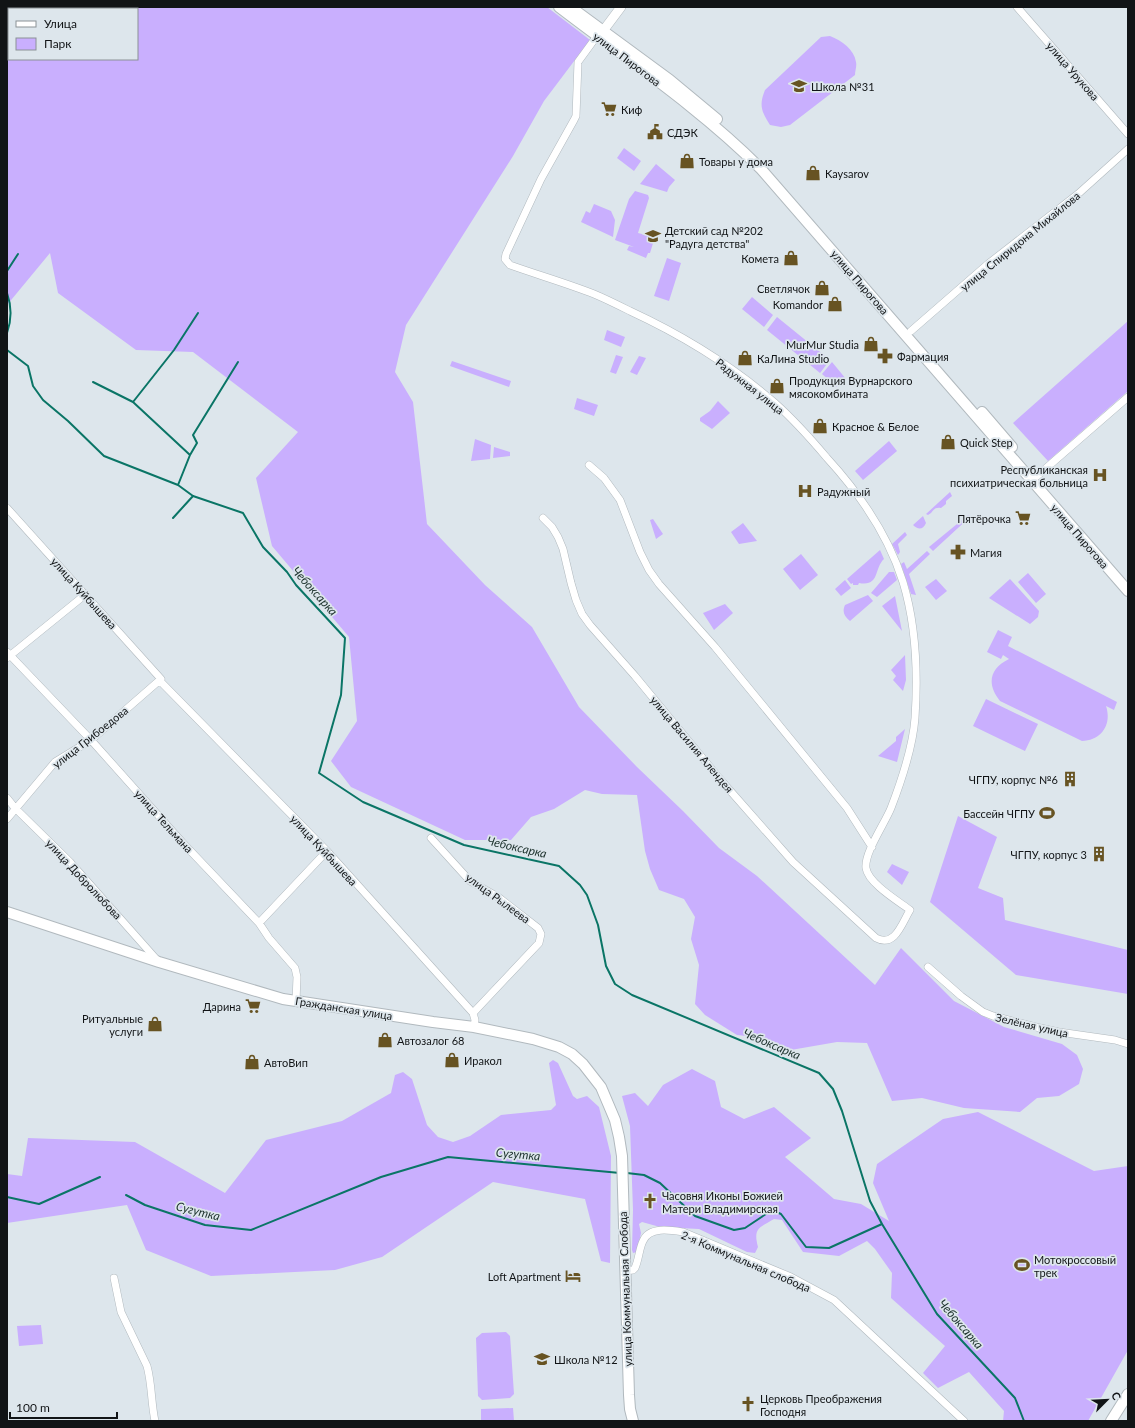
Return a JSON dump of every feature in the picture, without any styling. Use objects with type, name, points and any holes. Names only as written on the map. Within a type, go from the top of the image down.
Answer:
[{"type":"main road","name":"улица Пирогова","points":[[560,7],[670,80],[737,141],[763,167],[1035,478],[1128,581]]},
{"type":"main road","name":"улица Пирогова","points":[[571,7],[599,32]]},
{"type":"main road","name":"улица Пирогова","points":[[1035,478],[1128,591]]},
{"type":"main road","name":"Гражданская улица","points":[[7,912],[159,962],[247,989],[296,1001],[474,1027],[540,1041],[559,1047],[572,1054],[594,1076],[601,1086],[615,1120],[622,1156]]},
{"type":"main road","name":"улица Коммунальная Слобода","points":[[622,1156],[630,1409],[634,1421]]},
{"type":"main road","points":[[1111,1421],[1128,1394]]},
{"type":"main road","points":[[1118,1421],[1128,1394]]},
{"type":"street","points":[[599,32],[613,7]]},
{"type":"street","points":[[599,32],[621,7]]},
{"type":"street","name":"улица Урукова","points":[[1017,7],[1127,132]]},
{"type":"street","name":"Радужная улица","points":[[599,32],[578,62],[576,116],[541,179],[505,259],[510,265],[595,294],[667,329],[711,355],[743,378],[782,410],[830,460],[866,505],[891,552],[904,587],[912,624],[916,677],[914,720],[903,775],[891,809],[872,847]]},
{"type":"street","name":"улица Спиридона Михайлова","points":[[908,333],[988,264],[1078,194],[1128,149]]},
{"type":"street","points":[[1035,478],[1128,397]]},
{"type":"street","points":[[589,465],[609,484],[620,500],[640,552],[649,570],[659,584],[720,654],[842,802],[854,817],[872,847]]},
{"type":"street","name":"улица Куйбышева","points":[[7,508],[86,594],[160,680],[327,851],[473,1013]]},
{"type":"street","name":"улица Василия Алендея","points":[[543,518],[552,527],[558,537],[563,549],[570,583],[576,600],[582,614],[590,625],[635,676],[719,778],[793,862],[876,938],[882,941],[894,937],[910,910],[873,882],[868,874],[866,870],[866,859],[872,847]]},
{"type":"street","points":[[8,656],[86,594]]},
{"type":"street","name":"улица Тельмана","points":[[8,656],[90,740],[182,842],[259,923],[269,938],[295,968],[297,977],[296,1001]]},
{"type":"street","name":"улица Грибоедова","points":[[7,818],[55,762],[90,740],[160,680]]},
{"type":"street","name":"улица Добролюбова","points":[[7,798],[70,862],[159,962]]},
{"type":"street","name":"улица Рылеева","points":[[431,838],[470,881],[498,898],[538,928],[541,934],[539,943],[473,1013]]},
{"type":"street","points":[[259,923],[327,851]]},
{"type":"street","name":"Зелёная улица","points":[[928,967],[961,996],[983,1012],[993,1016],[1052,1031],[1115,1040],[1128,1044]]},
{"type":"street","points":[[473,1013],[475,1020],[474,1027]]},
{"type":"street","name":"2-я Коммунальная слобода","points":[[625,1271],[633,1270],[635,1268],[645,1237],[659,1230],[670,1229],[683,1232],[791,1277],[834,1300],[964,1421]]},
{"type":"street","points":[[114,1278],[121,1312],[147,1366],[155,1421]]},
{"type":"street","points":[[630,1409],[630,1421]]},
{"type":"green space","points":[[7,7],[547,7],[590,40],[544,101],[513,156],[406,325],[395,372],[413,402],[427,524],[485,585],[532,627],[579,707],[637,767],[719,848],[757,876],[875,985],[901,948],[954,1001],[1004,1027],[1062,1044],[1077,1055],[1083,1069],[1079,1084],[1059,1096],[1037,1098],[1020,1112],[964,1108],[922,1098],[892,1101],[867,1043],[837,1042],[785,1051],[765,1038],[737,1035],[705,1015],[695,1004],[699,965],[691,939],[695,917],[684,899],[659,890],[650,869],[645,851],[637,795],[602,794],[585,790],[554,809],[531,817],[511,840],[465,840],[351,787],[331,761],[357,721],[349,637],[272,546],[256,478],[298,432],[193,352],[136,350],[58,293],[50,253],[7,305]]},
{"type":"green space","points":[[830,36],[839,40],[853,53],[856,64],[855,75],[790,125],[781,127],[770,125],[762,108],[762,100],[765,90],[821,37]]},
{"type":"green space","points":[[624,148],[641,161],[634,171],[617,158]]},
{"type":"green space","points":[[656,164],[675,180],[667,192],[640,184]]},
{"type":"green space","points":[[635,191],[648,195],[649,198],[638,233],[650,236],[654,240],[650,253],[648,253],[646,258],[627,250],[629,246],[634,247],[615,240],[629,199]]},
{"type":"green space","points":[[594,204],[611,211],[615,220],[613,237],[581,222],[586,211],[590,213]]},
{"type":"green space","points":[[667,258],[681,263],[669,301],[654,296]]},
{"type":"green space","points":[[752,297],[773,315],[764,327],[742,309]]},
{"type":"green space","points":[[777,317],[830,360],[820,373],[767,330]]},
{"type":"green space","points":[[1128,321],[1128,391],[1048,461],[1013,423]]},
{"type":"green space","points":[[607,330],[625,337],[621,347],[604,340]]},
{"type":"green space","points":[[616,355],[623,357],[616,374],[610,372]]},
{"type":"green space","points":[[639,356],[646,358],[637,375],[630,372]]},
{"type":"green space","points":[[452,361],[511,381],[509,387],[450,366]]},
{"type":"green space","points":[[832,362],[846,379],[844,381],[838,381],[837,387],[822,374]]},
{"type":"green space","points":[[577,398],[598,405],[594,416],[574,409]]},
{"type":"green space","points":[[718,401],[730,413],[712,429],[700,421],[700,418],[710,411]]},
{"type":"green space","points":[[475,439],[491,445],[490,459],[471,461]]},
{"type":"green space","points":[[889,441],[897,451],[863,480],[855,471]]},
{"type":"green space","points":[[494,447],[510,452],[510,456],[493,458]]},
{"type":"green space","points":[[950,492],[952,496],[946,501],[946,504],[941,508],[935,509],[928,515],[926,514]]},
{"type":"green space","points":[[968,515],[971,516],[933,551],[929,547]]},
{"type":"green space","points":[[923,516],[926,523],[922,528],[917,528],[913,525]]},
{"type":"green space","points":[[653,519],[663,534],[656,539],[650,520]]},
{"type":"green space","points":[[743,523],[757,541],[739,544],[731,532]]},
{"type":"green space","points":[[905,532],[907,535],[898,544],[900,552],[898,555],[892,544]]},
{"type":"green space","points":[[880,550],[884,559],[874,580],[866,583],[859,583],[858,585],[853,585],[853,583],[851,584],[847,579]]},
{"type":"green space","points":[[927,551],[930,554],[909,574],[916,595],[911,594],[901,564],[904,562],[907,569]]},
{"type":"green space","points":[[801,554],[818,575],[800,590],[783,569]]},
{"type":"green space","points":[[889,572],[894,572],[897,580],[877,597],[871,593]]},
{"type":"green space","points":[[1028,573],[1046,594],[1036,603],[1018,582]]},
{"type":"green space","points":[[936,579],[947,591],[936,600],[925,587]]},
{"type":"green space","points":[[1010,579],[1039,611],[1038,617],[1030,624],[989,598]]},
{"type":"green space","points":[[845,580],[851,588],[841,596],[835,589]]},
{"type":"green space","points":[[868,595],[873,601],[850,621],[844,614],[845,605]]},
{"type":"green space","points":[[895,596],[902,631],[882,606]]},
{"type":"green space","points":[[725,604],[733,613],[714,630],[703,613]]},
{"type":"green space","points":[[998,630],[1012,637],[1008,646],[1117,702],[1114,710],[1106,706],[1108,719],[1104,730],[1095,738],[1082,741],[1000,701],[993,689],[992,677],[998,667],[1009,659],[1003,655],[1001,659],[987,652]]},
{"type":"green space","points":[[905,655],[906,680],[903,691],[893,680],[896,676],[891,670]]},
{"type":"green space","points":[[986,699],[1038,724],[1025,751],[973,726]]},
{"type":"green space","points":[[905,729],[897,762],[878,756],[896,741],[896,737]]},
{"type":"green space","points":[[958,816],[997,837],[978,888],[1003,898],[1005,920],[1128,950],[1128,994],[1016,975],[930,902]]},
{"type":"green space","points":[[892,864],[909,872],[902,885],[887,872]]},
{"type":"green space","points":[[553,1060],[558,1063],[573,1096],[577,1099],[587,1096],[599,1107],[611,1156],[610,1263],[601,1261],[585,1199],[493,1182],[382,1257],[335,1270],[211,1276],[146,1250],[127,1205],[7,1223],[7,1174],[22,1176],[28,1138],[135,1142],[225,1193],[266,1140],[342,1121],[391,1093],[395,1075],[403,1072],[412,1079],[427,1125],[438,1137],[453,1142],[470,1136],[501,1115],[551,1110],[556,1105],[549,1063]]},
{"type":"green space","points":[[692,1069],[715,1081],[721,1107],[744,1119],[774,1107],[811,1138],[785,1157],[834,1199],[861,1204],[889,1221],[873,1183],[877,1164],[943,1119],[978,1112],[1094,1171],[1128,1166],[1128,1350],[1088,1421],[1003,1421],[1004,1411],[969,1372],[938,1388],[923,1373],[945,1346],[891,1298],[892,1273],[875,1249],[867,1241],[839,1256],[803,1252],[782,1220],[774,1219],[758,1229],[756,1236],[758,1247],[755,1253],[747,1252],[699,1229],[660,1227],[642,1222],[639,1224],[641,1233],[637,1252],[633,1253],[630,1126],[622,1096],[635,1093],[648,1106],[663,1085]]},
{"type":"green space","points":[[41,1325],[43,1344],[19,1346],[17,1326]]},
{"type":"green space","points":[[506,1332],[510,1336],[514,1394],[510,1398],[482,1400],[478,1396],[476,1338],[482,1333]]},
{"type":"green space","points":[[513,1408],[514,1421],[481,1421],[481,1409]]},
{"type":"waterway","points":[[7,271],[18,254]]},
{"type":"waterway","points":[[7,293],[11,313],[7,333]]},
{"type":"waterway","points":[[133,402],[174,350],[198,313]]},
{"type":"waterway","name":"Чебоксарка","points":[[7,350],[28,366],[33,386],[43,400],[68,421],[104,456],[178,485],[193,496],[243,513],[263,547],[345,638],[341,695],[319,773],[363,802],[464,845],[559,866],[580,885],[587,895],[598,925],[606,966],[615,984],[632,995],[819,1073],[833,1089],[842,1111],[870,1201],[882,1224],[937,1314],[1015,1398],[1024,1421]]},
{"type":"waterway","points":[[190,455],[197,443],[193,435],[238,362]]},
{"type":"waterway","points":[[93,382],[133,402],[190,455],[178,485]]},
{"type":"waterway","points":[[173,518],[193,496]]},
{"type":"waterway","name":"Сугутка","points":[[126,1195],[145,1205],[205,1225],[251,1230],[381,1177],[448,1157],[620,1173]]},
{"type":"waterway","name":"Сугутка","points":[[627,1173],[644,1175],[660,1183],[695,1216],[734,1230],[745,1228],[772,1210],[781,1214],[806,1247],[829,1248],[882,1224]]},
{"type":"waterway","name":"Сугутка","points":[[7,1197],[39,1204],[100,1177]]},
{"type":"place","name":"Школа №31","points":[[799,86]]},
{"type":"place","name":"Киф","points":[[609,109]]},
{"type":"place","name":"СДЭК","points":[[655,132]]},
{"type":"place","name":"Товары у дома","points":[[687,161]]},
{"type":"place","name":"Kaysarov","points":[[813,173]]},
{"type":"place","name":"Детский сад №202 \"Радуга детства\"","points":[[653,236]]},
{"type":"place","name":"Комета","points":[[791,258]]},
{"type":"place","name":"Светлячок","points":[[822,288]]},
{"type":"place","name":"Komandor","points":[[835,304]]},
{"type":"place","name":"MurMur Studia","points":[[871,344]]},
{"type":"place","name":"Фармация","points":[[885,356]]},
{"type":"place","name":"КаЛина Studio","points":[[745,358]]},
{"type":"place","name":"Продукция Вурнарского мясокомбината","points":[[777,386]]},
{"type":"place","name":"Красное & Белое","points":[[820,426]]},
{"type":"place","name":"Quick Step","points":[[948,442]]},
{"type":"place","name":"Республиканская психиатрическая больница","points":[[1100,475]]},
{"type":"place","name":"Радужный","points":[[805,491]]},
{"type":"place","name":"Пятёрочка","points":[[1023,518]]},
{"type":"place","name":"Магия","points":[[958,552]]},
{"type":"place","name":"ЧГПУ, корпус №6","points":[[1070,779]]},
{"type":"place","name":"Бассейн ЧГПУ","points":[[1047,813]]},
{"type":"place","name":"ЧГПУ, корпус 3","points":[[1099,854]]},
{"type":"place","name":"Дарина","points":[[253,1006]]},
{"type":"place","name":"Ритуальные услуги","points":[[155,1024]]},
{"type":"place","name":"Автозалог 68","points":[[385,1040]]},
{"type":"place","name":"Иракол","points":[[452,1060]]},
{"type":"place","name":"АвтоВип","points":[[252,1062]]},
{"type":"place","name":"Часовня Иконы Божией Матери Владимирская","points":[[650,1201]]},
{"type":"place","name":"Мотокроссовый трек","points":[[1022,1265]]},
{"type":"place","name":"Loft Apartment","points":[[573,1276]]},
{"type":"place","name":"Школа №12","points":[[542,1359]]},
{"type":"place","name":"Церковь Преображения Господня","points":[[748,1404]]}]
